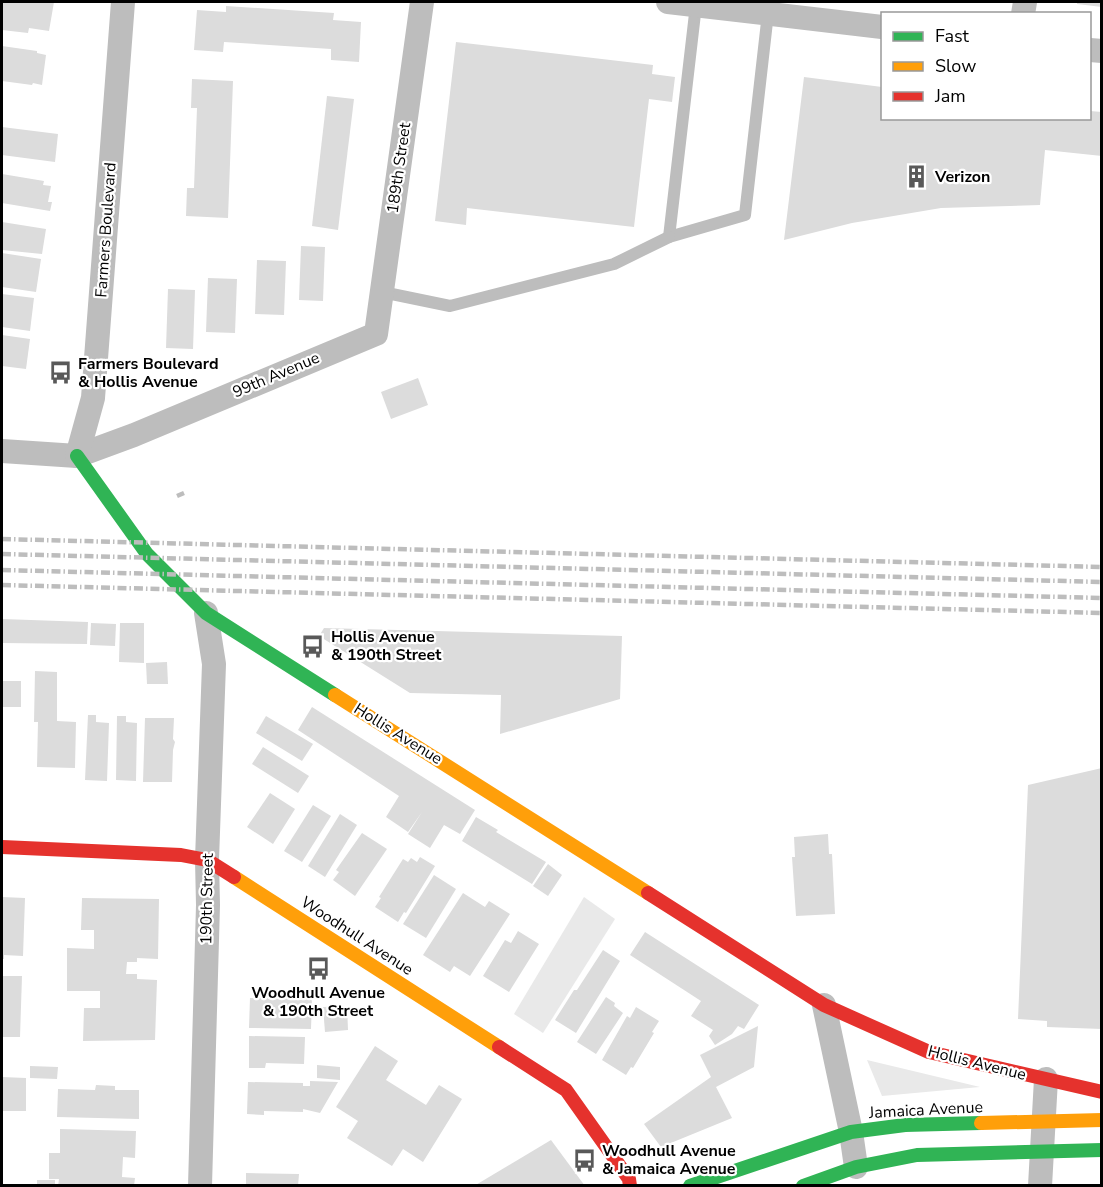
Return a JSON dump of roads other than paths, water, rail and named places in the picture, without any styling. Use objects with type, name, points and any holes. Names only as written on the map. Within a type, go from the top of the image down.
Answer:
[{"type":"street","name":"Farmers Boulevard","points":[[76,456],[93,398],[123,2]]},
{"type":"street","name":"189th Street","points":[[376,334],[422,2]]},
{"type":"street","points":[[668,2],[728,5],[768,13],[881,27]]},
{"type":"street","name":"99th Avenue","points":[[76,456],[134,435],[376,334]]},
{"type":"street","points":[[2,451],[76,456]]},
{"type":"street","name":"Hollis Avenue","points":[[76,456],[147,554],[207,613],[824,1005],[929,1053],[1101,1092]]},
{"type":"street","name":"190th Street","points":[[200,1185],[214,664],[207,613]]},
{"type":"street","name":"Woodhull Avenue","points":[[2,847],[181,855],[207,860],[566,1090],[630,1185]]},
{"type":"street","points":[[824,1005],[851,1132],[856,1167]]},
{"type":"street","points":[[1040,1185],[1046,1079]]},
{"type":"street","name":"Jamaica Avenue","points":[[690,1185],[851,1132],[905,1125],[1101,1120]]},
{"type":"street","points":[[803,1185],[856,1167],[917,1155],[1101,1150]]},
{"type":"lane","points":[[669,237],[696,5]]},
{"type":"lane","points":[[382,292],[450,306],[614,264],[669,237],[745,215],[768,13]]},
{"type":"railway","points":[[177,496],[184,493]]},
{"type":"railway","points":[[2,539],[1102,567]]},
{"type":"railway","points":[[2,554],[1102,582]]},
{"type":"railway","points":[[2,570],[1102,598]]},
{"type":"railway","points":[[2,585],[1102,613]]},
{"type":"place","name":"Verizon","points":[[917,177]]},
{"type":"place","name":"Farmers Boulevard & Hollis Avenue","points":[[60,373]]},
{"type":"place","name":"Hollis Avenue & 190th Street","points":[[313,646]]},
{"type":"place","name":"Woodhull Avenue & 190th Street","points":[[318,968]]},
{"type":"place","name":"Woodhull Avenue & Jamaica Avenue","points":[[584,1160]]}]
